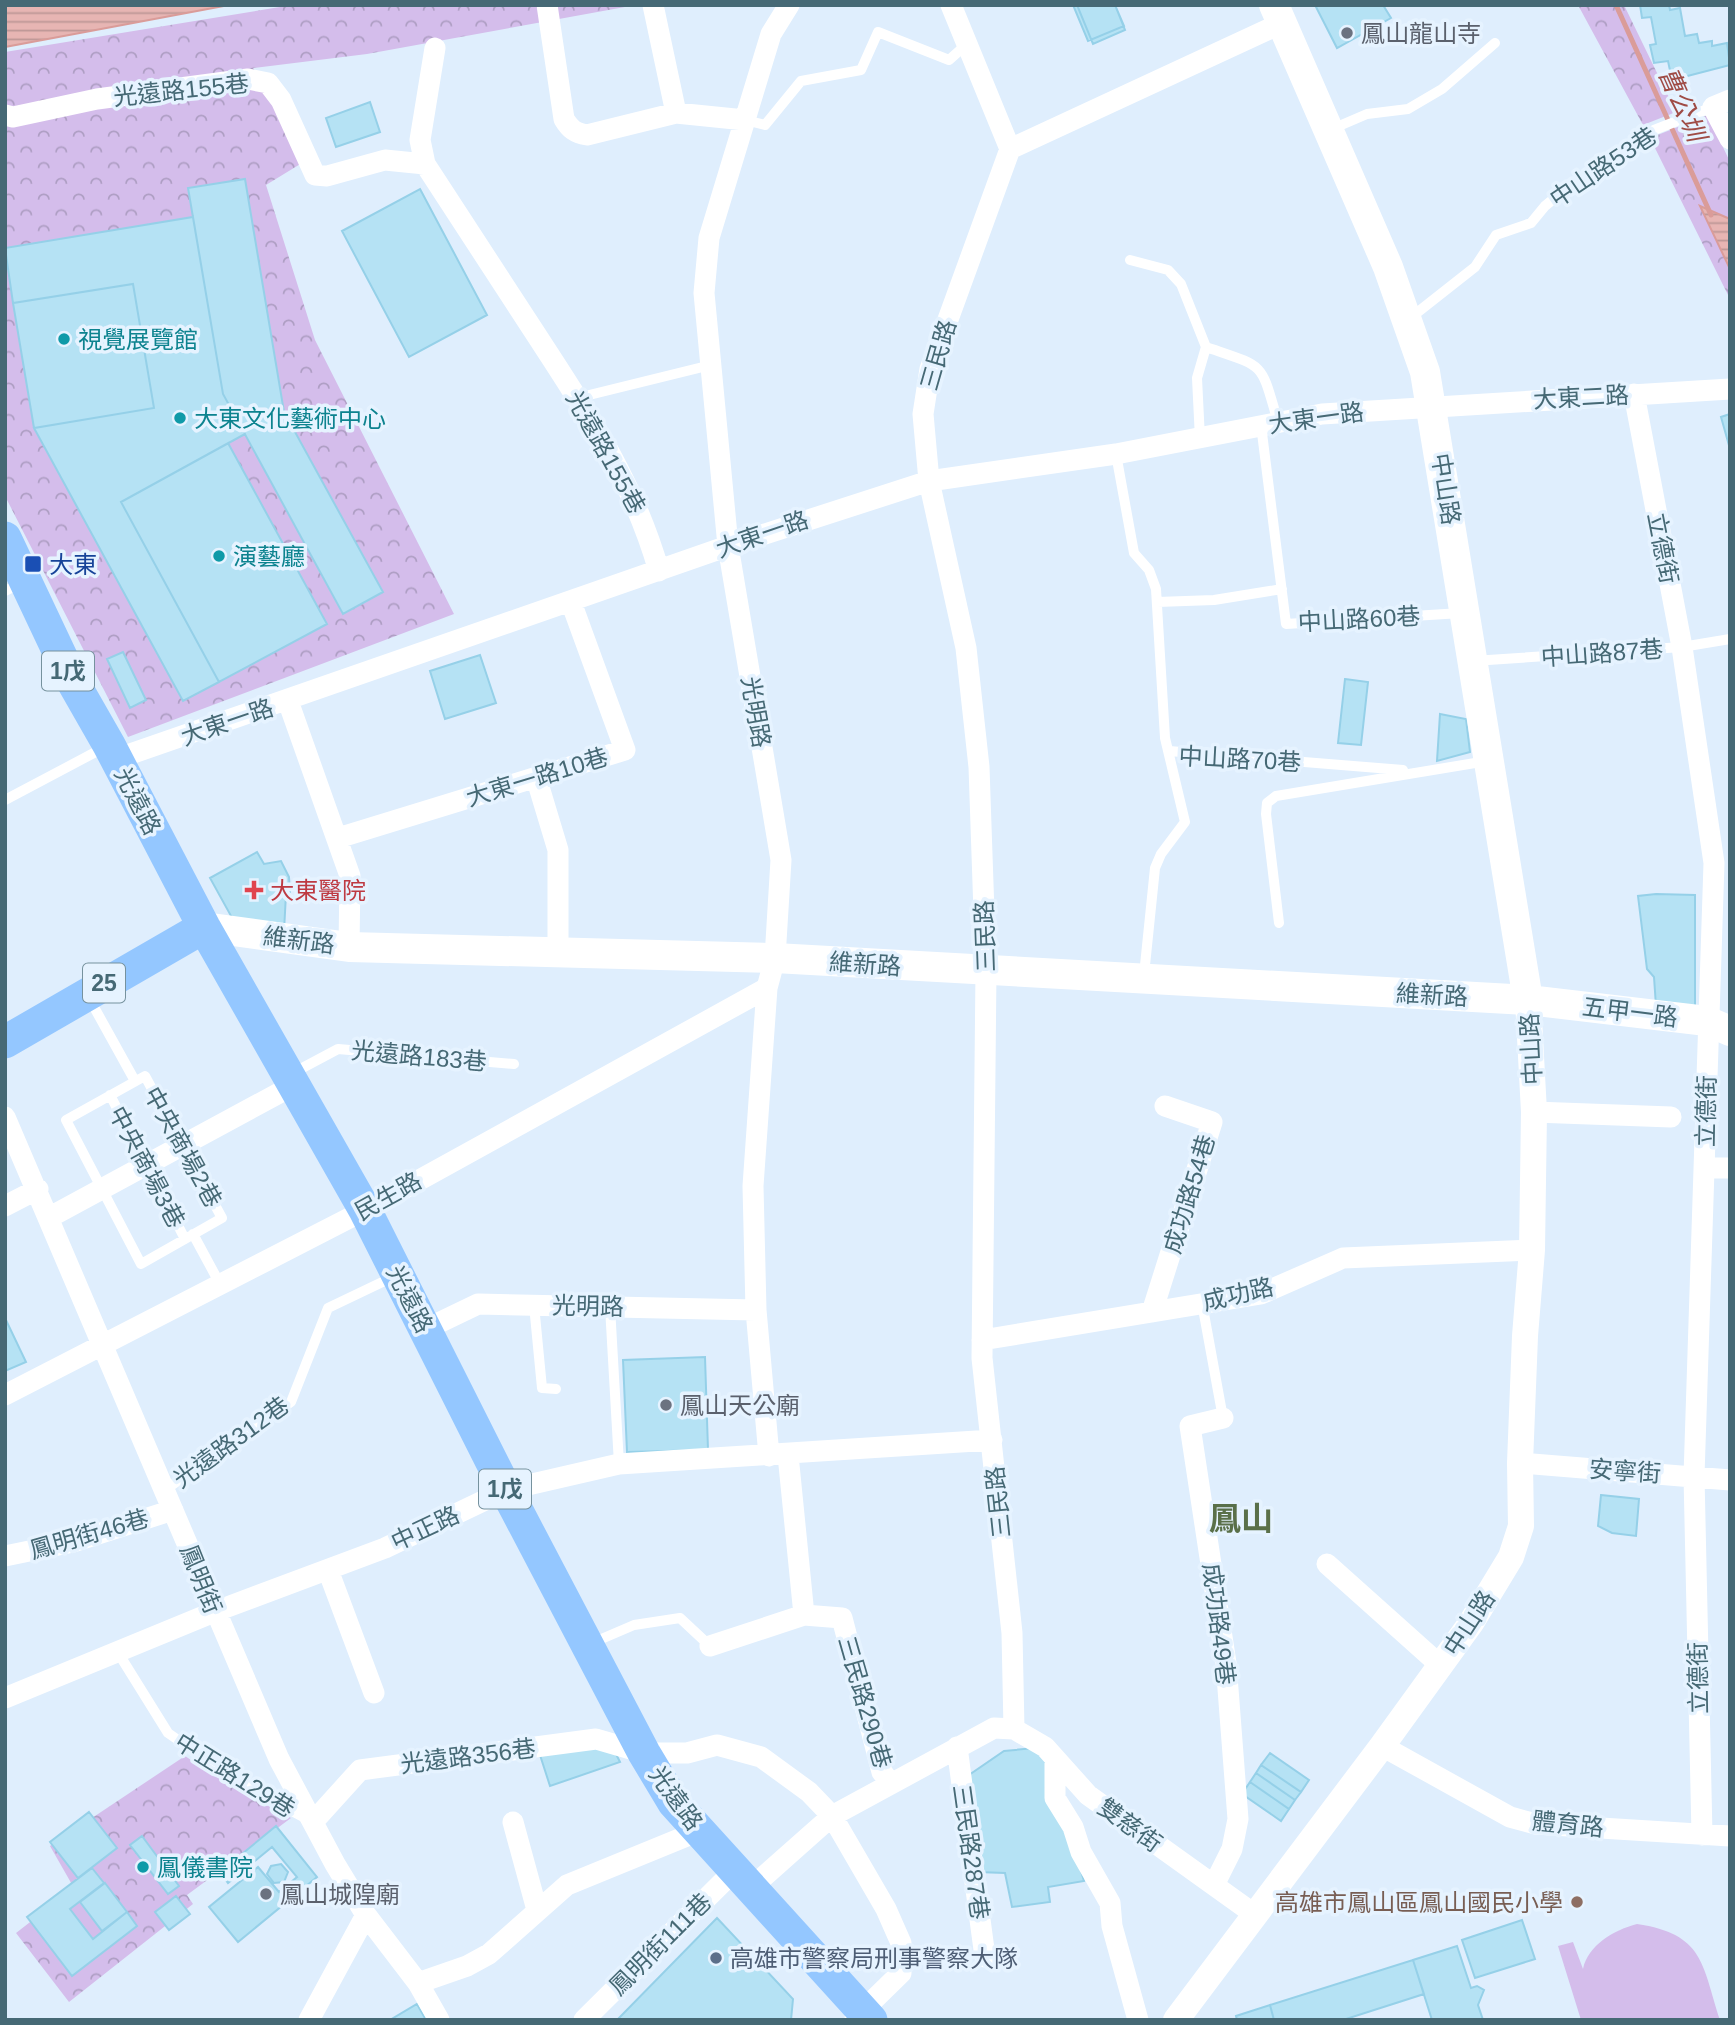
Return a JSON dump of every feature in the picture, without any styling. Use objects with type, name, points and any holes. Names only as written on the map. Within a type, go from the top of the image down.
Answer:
[{"type":"main road","name":"中山路","points":[[1278,14],[1409,319],[1432,405],[1528,1000]]},
{"type":"main road","name":"光遠路","points":[[5,538],[15,586],[113,752],[204,927],[365,1210],[506,1490],[644,1753],[674,1803],[744,1878],[863,2017]]},
{"type":"main road","name":"維新路","points":[[204,927],[349,947],[775,958],[1144,981],[1528,1000]]},
{"type":"main road","name":"25","points":[[5,1042],[204,927]]},
{"type":"main road","name":"五甲一路","points":[[1528,1000],[1718,1026]]},
{"type":"street","points":[[547,5],[564,119],[569,128],[587,135],[676,113],[745,120]]},
{"type":"street","points":[[653,5],[676,113]]},
{"type":"street","name":"光明路","points":[[789,5],[771,34],[709,238],[704,293],[728,546],[781,860],[775,958],[767,988],[753,1186],[756,1310],[804,1615]]},
{"type":"street","points":[[951,5],[1010,149],[1278,14]]},
{"type":"street","name":"光遠路155巷","points":[[435,48],[420,140],[425,164],[577,398],[636,500],[659,571]]},
{"type":"street","name":"光遠路155巷","points":[[5,115],[13,117],[97,99],[248,79],[268,83],[281,100],[315,175],[327,176],[385,160],[425,164]]},
{"type":"street","points":[[1721,103],[1730,139]]},
{"type":"street","name":"三民路","points":[[1010,149],[930,369],[923,414],[929,481],[967,648],[979,767],[986,971],[982,1340],[1012,1633],[1014,1729]]},
{"type":"street","name":"大東二路","points":[[1432,405],[1730,389]]},
{"type":"street","name":"立德街","points":[[1634,394],[1682,647],[1714,863],[1718,1026],[1705,1168],[1694,1476],[1702,1835]]},
{"type":"street","name":"大東一路","points":[[113,752],[288,701],[728,546],[929,481],[1116,454],[1321,414],[1432,405]]},
{"type":"street","name":"大東一路10巷","points":[[338,838],[625,750],[572,602]]},
{"type":"street","points":[[288,701],[350,876],[349,947]]},
{"type":"street","points":[[536,778],[558,849],[558,952]]},
{"type":"street","name":"民生路","points":[[5,1395],[365,1210],[767,988]]},
{"type":"street","name":"中山路","points":[[1175,2020],[1441,1666],[1511,1557],[1521,1526],[1520,1464],[1525,1336],[1532,1250],[1534,1112],[1528,1000]]},
{"type":"street","points":[[50,1217],[183,1147],[292,1080]]},
{"type":"street","name":"成功路54巷","points":[[1152,1312],[1212,1122],[1165,1107]]},
{"type":"street","points":[[1534,1112],[1671,1116]]},
{"type":"street","name":"鳳明街","points":[[5,1117],[50,1217],[214,1612],[279,1759],[366,1915],[418,1983],[439,2020]]},
{"type":"street","points":[[1705,1168],[1730,1168]]},
{"type":"street","points":[[5,1206],[38,1189]]},
{"type":"street","name":"成功路","points":[[982,1340],[1261,1294],[1343,1258],[1532,1250]]},
{"type":"street","name":"光明路","points":[[426,1329],[478,1304],[756,1310]]},
{"type":"street","name":"成功路49巷","points":[[1214,1885],[1232,1849],[1238,1819],[1226,1663],[1190,1426],[1223,1418]]},
{"type":"street","name":"中正路","points":[[5,1698],[214,1612],[385,1548],[506,1490],[619,1464],[992,1440]]},
{"type":"street","name":"安寧街","points":[[1520,1464],[1730,1480]]},
{"type":"street","name":"鳳明街46巷","points":[[5,1556],[73,1542],[169,1500]]},
{"type":"street","points":[[1327,1564],[1441,1666]]},
{"type":"street","points":[[328,1570],[374,1693]]},
{"type":"street","points":[[710,1646],[804,1615]]},
{"type":"street","name":"三民路290巷","points":[[804,1615],[842,1618],[882,1772],[891,1784]]},
{"type":"street","points":[[744,1878],[832,1816],[957,1747],[994,1728],[1014,1729]]},
{"type":"street","name":"雙慈街","points":[[1014,1729],[1045,1747],[1088,1795],[1254,1914]]},
{"type":"street","name":"光遠路356巷","points":[[313,1822],[360,1770],[596,1738],[644,1753],[687,1753],[717,1745],[761,1757],[808,1792],[832,1816],[886,1909],[901,1943],[901,1973],[863,2017]]},
{"type":"street","name":"體育路","points":[[1382,1746],[1510,1817],[1536,1824],[1730,1836]]},
{"type":"street","name":"三民路287巷","points":[[957,1747],[985,1957]]},
{"type":"street","points":[[1055,1761],[1055,1798],[1073,1827],[1084,1859],[1110,1903],[1112,1926],[1138,2020]]},
{"type":"street","points":[[513,1822],[537,1910]]},
{"type":"street","points":[[418,1983],[467,1966],[489,1954],[567,1885],[699,1831]]},
{"type":"street","name":"鳳明街111巷","points":[[584,2020],[744,1878]]},
{"type":"street","points":[[309,2020],[366,1915]]},
{"type":"lane","points":[[745,120],[765,125],[801,80],[862,70],[878,32],[949,60],[967,44]]},
{"type":"lane","points":[[1329,131],[1367,114],[1408,109],[1442,89],[1495,43]]},
{"type":"lane","name":"中山路53巷","points":[[1409,319],[1475,267],[1496,234],[1531,223],[1545,206],[1572,184],[1654,130],[1721,103]]},
{"type":"lane","points":[[1130,260],[1168,270],[1181,284],[1206,347],[1197,378],[1200,439]]},
{"type":"lane","name":"中山路60巷","points":[[1206,347],[1254,363],[1263,372],[1286,624],[1466,613]]},
{"type":"lane","points":[[577,398],[711,365]]},
{"type":"lane","points":[[1116,454],[1134,553],[1153,577],[1157,602],[1165,738],[1169,751]]},
{"type":"lane","name":"中山路60巷","points":[[1157,602],[1214,600],[1282,589]]},
{"type":"lane","name":"中山路87巷","points":[[1474,662],[1682,647],[1730,639]]},
{"type":"lane","name":"中山路70巷","points":[[1144,981],[1155,868],[1161,854],[1185,822],[1169,751],[1421,772]]},
{"type":"lane","points":[[5,800],[113,752]]},
{"type":"lane","name":"中山路70巷","points":[[1279,923],[1266,814],[1267,803],[1276,796],[1489,761]]},
{"type":"lane","name":"中央商場2巷","points":[[86,993],[183,1147],[222,1218],[189,1237]]},
{"type":"lane","name":"光遠路183巷","points":[[292,1080],[338,1049],[514,1064]]},
{"type":"lane","points":[[140,1079],[66,1120],[141,1264],[189,1237]]},
{"type":"lane","name":"中央商場3巷","points":[[110,1095],[147,1166],[220,1284]]},
{"type":"lane","name":"光遠路312巷","points":[[169,1500],[291,1402],[328,1308],[398,1275]]},
{"type":"lane","name":"成功路49巷","points":[[1202,1303],[1223,1418]]},
{"type":"lane","points":[[534,1305],[542,1388],[556,1389]]},
{"type":"lane","points":[[610,1307],[619,1464]]},
{"type":"lane","points":[[587,1645],[634,1625],[680,1618],[710,1646]]},
{"type":"lane","name":"中正路129巷","points":[[117,1651],[168,1732],[237,1781],[313,1822]]},
{"type":"green space","name":"大東文化藝術中心","points":[[292,5],[636,5],[367,54],[253,68],[315,155],[266,185],[315,340],[454,614],[128,737],[5,496],[5,52]]},
{"type":"green space","points":[[1578,5],[1624,5],[1676,112],[1643,125]]},
{"type":"green space","points":[[1708,115],[1730,162],[1730,299],[1650,138]]},
{"type":"green space","name":"鳳儀書院","points":[[185,1756],[230,1786],[291,1818],[187,1895],[193,1904],[69,2002],[16,1933],[74,1888],[50,1846]]},
{"type":"green space","points":[[1637,1924],[1676,1935],[1688,1944],[1703,1968],[1720,2020],[1581,2020],[1558,1946],[1573,1942],[1583,1969],[1590,1953],[1603,1940]]},
{"type":"shaded area","points":[[5,5],[229,5],[5,47]]},
{"type":"shaded area","points":[[1700,206],[1730,219],[1730,269]]},
{"type":"building","points":[[1073,5],[1115,5],[1124,26],[1088,41]]},
{"type":"building","points":[[1077,5],[1115,5],[1125,30],[1093,44]]},
{"type":"building","name":"鳳山龍山寺","points":[[1315,5],[1383,5],[1391,18],[1337,48]]},
{"type":"building","points":[[1640,5],[1669,5],[1670,10],[1680,8],[1685,36],[1697,34],[1699,43],[1712,41],[1712,46],[1727,43],[1730,65],[1672,80],[1668,61],[1654,63],[1650,45],[1656,44],[1651,17],[1642,18]]},
{"type":"building","points":[[370,102],[380,132],[336,147],[326,118]]},
{"type":"building","points":[[245,179],[284,412],[383,592],[343,614],[223,394],[188,188]]},
{"type":"building","points":[[420,189],[487,315],[409,357],[342,231]]},
{"type":"building","points":[[193,217],[223,394],[245,434],[121,502],[219,682],[183,701],[34,428],[154,408],[133,284],[13,303],[5,248]]},
{"type":"building","points":[[133,284],[154,408],[34,428],[13,303]]},
{"type":"building","points":[[1730,414],[1730,449],[1721,417]]},
{"type":"building","points":[[228,443],[327,624],[219,682],[121,502]]},
{"type":"building","points":[[123,652],[146,700],[130,708],[107,659]]},
{"type":"building","points":[[480,655],[496,703],[445,719],[430,671]]},
{"type":"building","points":[[1345,679],[1368,682],[1361,745],[1338,743]]},
{"type":"building","points":[[1440,714],[1466,719],[1470,752],[1437,761]]},
{"type":"building","name":"大東醫院","points":[[257,852],[264,864],[281,861],[289,877],[290,892],[286,894],[284,931],[243,928],[231,916],[210,878]]},
{"type":"building","points":[[1695,895],[1695,1007],[1656,1006],[1654,977],[1647,969],[1638,896]]},
{"type":"building","points":[[5,1318],[26,1362],[5,1371]]},
{"type":"building","name":"鳳山天公廟","points":[[705,1357],[708,1450],[627,1452],[623,1360]]},
{"type":"building","points":[[1601,1495],[1639,1499],[1636,1536],[1612,1533],[1598,1526]]},
{"type":"building","points":[[609,1740],[620,1762],[550,1786],[540,1755]]},
{"type":"building","points":[[1045,1747],[1084,1881],[1048,1887],[1050,1902],[1012,1907],[1005,1873],[978,1872],[969,1775],[1004,1751]]},
{"type":"building","points":[[1270,1753],[1309,1780],[1301,1792],[1261,1765]]},
{"type":"building","points":[[1261,1765],[1301,1792],[1295,1800],[1256,1773]]},
{"type":"building","points":[[1256,1773],[1295,1800],[1289,1809],[1250,1782]]},
{"type":"building","points":[[1250,1782],[1289,1809],[1281,1821],[1242,1794]]},
{"type":"building","points":[[89,1812],[117,1848],[78,1878],[50,1842]]},
{"type":"building","points":[[276,1826],[317,1877],[238,1942],[209,1907],[258,1867],[279,1892],[297,1877],[272,1847],[228,1883],[220,1872]]},
{"type":"building","points":[[142,1836],[179,1886],[168,1894],[130,1845]]},
{"type":"building","points":[[281,1864],[288,1872],[284,1882],[274,1883],[267,1874],[271,1866]]},
{"type":"building","points":[[92,1868],[104,1883],[70,1909],[93,1939],[127,1912],[137,1926],[72,1976],[27,1917]]},
{"type":"building","points":[[105,1883],[127,1912],[102,1931],[80,1902]]},
{"type":"building","points":[[176,1896],[190,1914],[169,1930],[155,1912]]},
{"type":"building","name":"高雄市警察局刑事警察大隊","points":[[717,1918],[793,1999],[791,2020],[617,2020]]},
{"type":"building","points":[[1522,1920],[1535,1959],[1475,1978],[1462,1940]]},
{"type":"building","points":[[1457,1946],[1471,1988],[1477,1986],[1484,1990],[1478,2005],[1483,2020],[1432,2020],[1413,1960]]},
{"type":"building","points":[[1413,1960],[1424,1994],[1343,2020],[1274,2020],[1270,2005]]},
{"type":"building","points":[[417,2004],[426,2020],[390,2020]]},
{"type":"building","points":[[1270,2005],[1274,2020],[1237,2020],[1236,2016]]},
{"type":"waterway","name":"曹公圳","points":[[1616,5],[1711,215]]},
{"type":"place","name":"鳳山龍山寺","points":[[1347,33]]},
{"type":"place","name":"視覺展覽館","points":[[64,339]]},
{"type":"place","name":"大東文化藝術中心","points":[[180,418]]},
{"type":"place","name":"演藝廳","points":[[219,556]]},
{"type":"place","name":"大東","points":[[33,564]]},
{"type":"place","name":"大東醫院","points":[[254,890]]},
{"type":"place","name":"鳳山天公廟","points":[[666,1405]]},
{"type":"place","name":"鳳儀書院","points":[[143,1867]]},
{"type":"place","name":"鳳山城隍廟","points":[[266,1894]]},
{"type":"place","name":"高雄市鳳山區鳳山國民小學","points":[[1577,1902]]},
{"type":"place","name":"高雄市警察局刑事警察大隊","points":[[716,1958]]},
{"type":"district","name":"鳳山","points":[[1241,1519]]}]
